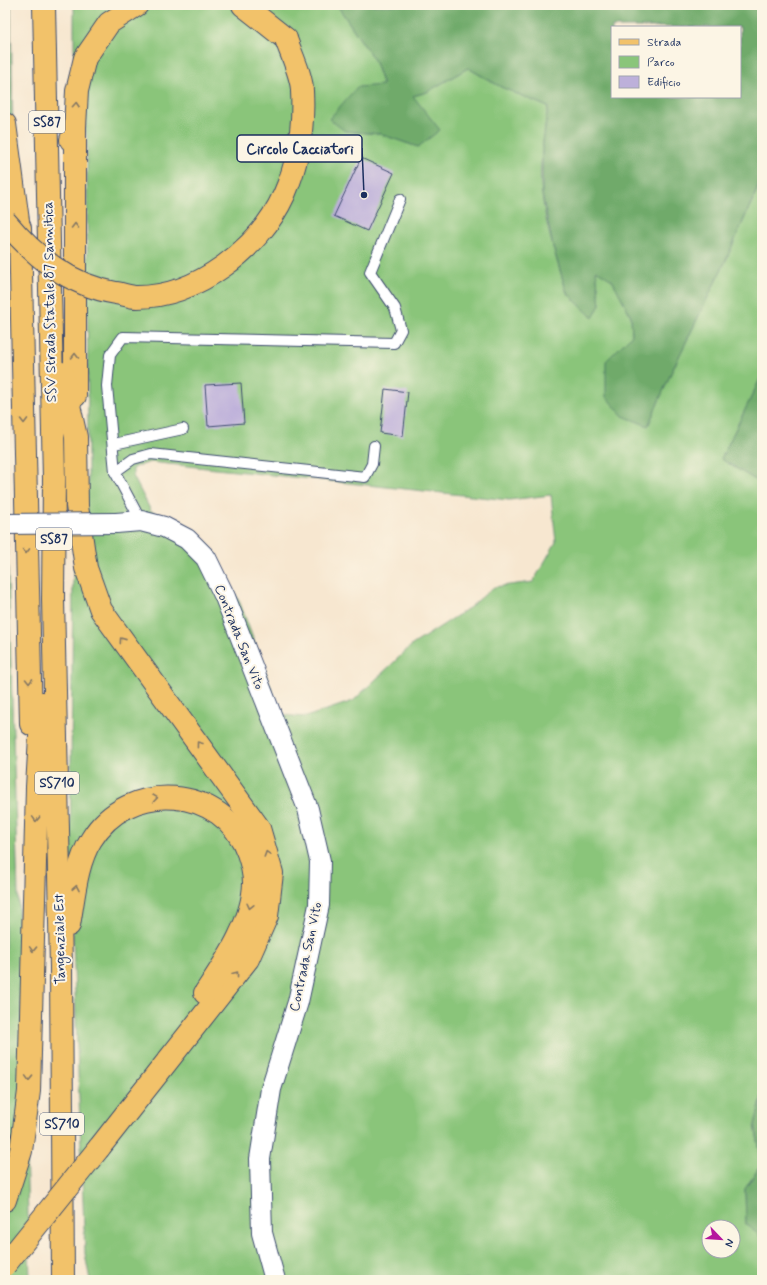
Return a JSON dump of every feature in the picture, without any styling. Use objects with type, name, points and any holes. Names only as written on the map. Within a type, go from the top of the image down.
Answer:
[{"type":"main road","name":"SSV Strada Statale 87 Sannitica","points":[[44,5],[54,479],[53,598]]},
{"type":"main road","points":[[5,1265],[248,959],[267,916],[272,873],[259,828],[101,610],[86,568],[77,506],[75,127],[77,91],[84,58],[109,22],[137,5]]},
{"type":"main road","points":[[243,5],[286,39]]},
{"type":"main road","points":[[12,224],[23,243],[45,262],[70,278],[99,290],[137,297],[178,291],[206,278],[233,259],[260,232],[284,195],[301,140],[302,89],[286,39],[270,5]]},
{"type":"main road","points":[[5,124],[12,224],[30,715],[37,787]]},
{"type":"main road","points":[[49,239],[75,127]]},
{"type":"main road","points":[[12,224],[37,403],[54,479]]},
{"type":"main road","points":[[51,324],[76,437]]},
{"type":"main road","points":[[5,1200],[21,1151],[29,1091],[37,787],[46,637],[53,598]]},
{"type":"main road","name":"Tangenziale Est","points":[[53,598],[61,967],[63,1280]]},
{"type":"main road","points":[[61,967],[80,867],[90,840],[111,814],[135,803],[156,797],[182,798],[205,806],[225,817],[243,839],[251,862],[254,883],[249,910],[239,935],[219,972],[99,1148]]},
{"type":"street","name":"Contrada San Vito","points":[[5,524],[116,523],[141,521],[164,527],[187,539],[206,558],[225,597],[308,809],[320,861],[319,905],[298,1002],[271,1089],[260,1159],[262,1233],[275,1280]]},
{"type":"lane","points":[[141,521],[115,472],[114,444],[107,386],[110,355],[123,337],[394,343],[401,330],[395,308],[370,272],[400,200]]},
{"type":"lane","points":[[114,444],[183,429]]},
{"type":"lane","points":[[115,472],[134,459],[152,454],[365,477],[372,464],[374,446]]},
{"type":"green space","points":[[5,5],[11,5],[13,138],[5,148]]},
{"type":"green space","points":[[74,5],[337,5],[374,60],[383,86],[345,131],[380,134],[418,147],[413,96],[427,92],[468,68],[501,87],[548,107],[542,151],[541,184],[546,220],[563,281],[567,293],[600,305],[596,270],[612,279],[631,316],[632,336],[606,361],[648,426],[671,373],[726,260],[762,179],[762,375],[721,459],[762,484],[762,1096],[755,1125],[762,1163],[745,1189],[746,1224],[762,1238],[762,1274],[759,1280],[90,1280],[85,1254],[70,862],[73,577],[88,485],[87,139],[74,48]],"holes":[[[150,462],[509,500],[551,495],[556,542],[533,582],[494,587],[469,608],[412,645],[353,701],[306,717],[281,715],[240,603],[217,562],[175,522],[151,511],[133,476],[133,468]]]},
{"type":"green space","points":[[337,5],[762,5],[762,178],[726,260],[671,373],[648,426],[623,416],[606,397],[606,361],[632,335],[631,316],[612,280],[596,270],[600,305],[593,318],[567,293],[553,247],[542,194],[542,149],[548,107],[501,87],[468,68],[427,92],[413,96],[440,130],[418,147],[380,134],[345,131],[329,119],[357,87],[383,85],[374,60]]},
{"type":"green space","points":[[762,375],[762,484],[721,459]]},
{"type":"green space","points":[[5,540],[7,540],[30,1280],[5,1280]]},
{"type":"green space","points":[[762,1096],[762,1162],[755,1125]]},
{"type":"green space","points":[[762,1163],[762,1238],[746,1224],[745,1189]]},
{"type":"building","points":[[361,158],[394,173],[367,231],[334,216]]},
{"type":"building","points":[[241,383],[244,423],[208,426],[205,385]]},
{"type":"building","points":[[385,389],[408,392],[403,436],[380,433]]},
{"type":"place","name":"Circolo Cacciatori","points":[[364,195]]}]
